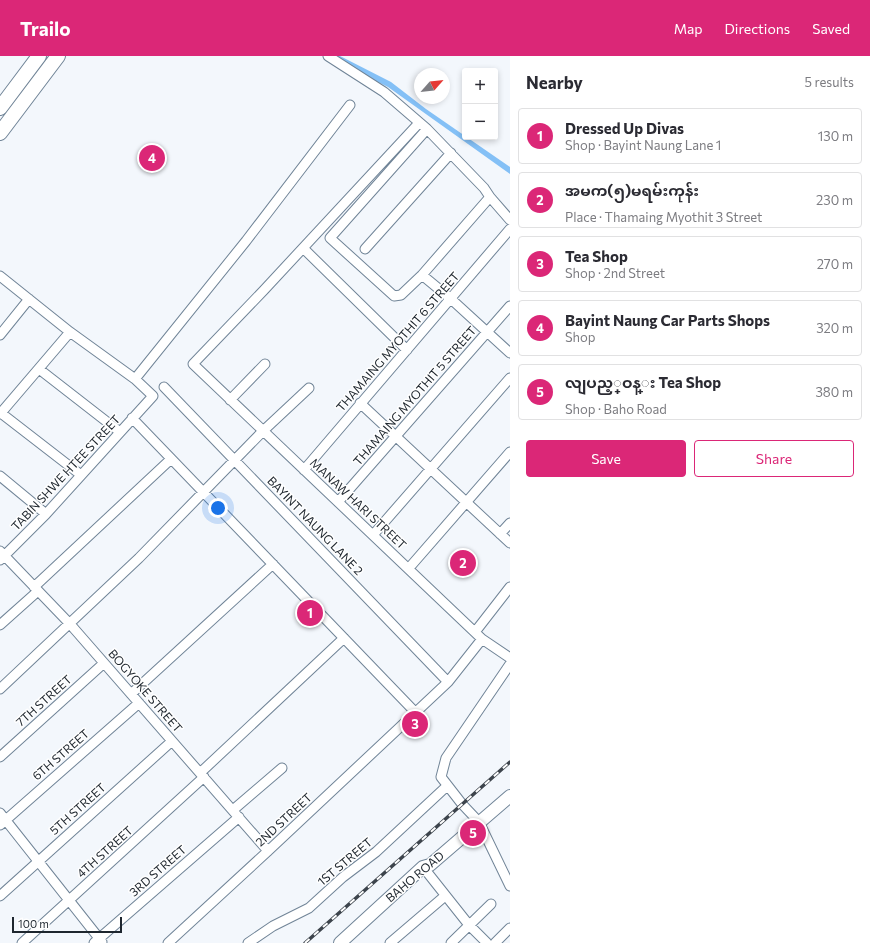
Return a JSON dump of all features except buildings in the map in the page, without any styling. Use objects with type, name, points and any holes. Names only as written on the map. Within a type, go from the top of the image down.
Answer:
[{"type":"main road","points":[[0,108],[39,56]]},
{"type":"main road","points":[[0,132],[58,56]]},
{"type":"main road","points":[[477,820],[510,791]]},
{"type":"main road","name":"BAHO ROAD","points":[[343,942],[423,867],[430,865],[477,820],[510,796]]},
{"type":"street","points":[[328,56],[384,92],[427,129],[484,188],[510,220]]},
{"type":"street","points":[[0,276],[70,332],[135,379],[246,241],[350,105]]},
{"type":"street","points":[[407,350],[302,248],[419,123]]},
{"type":"street","points":[[427,129],[330,238],[394,296],[401,295],[422,275],[490,197]]},
{"type":"street","points":[[365,249],[451,153]]},
{"type":"street","name":"THAMAING MYOTHIT 6 STREET","points":[[304,470],[510,230]]},
{"type":"street","name":"MANAW HARI STREET","points":[[302,248],[192,364],[409,568],[482,639],[510,658]]},
{"type":"street","points":[[422,275],[451,299],[510,353]]},
{"type":"street","points":[[0,335],[29,299]]},
{"type":"street","name":"THAMAING MYOTHIT 5 STREET","points":[[338,502],[510,306]]},
{"type":"street","points":[[70,332],[0,413],[82,475]]},
{"type":"street","points":[[230,400],[265,364]]},
{"type":"street","points":[[39,369],[120,432]]},
{"type":"street","points":[[373,535],[510,378]]},
{"type":"street","name":"TABIN SHWE HTEE STREET","points":[[1,555],[46,514],[132,418],[154,396],[135,379]]},
{"type":"street","name":"BAYINT NAUNG LANE 2","points":[[164,387],[448,682]]},
{"type":"street","points":[[0,689],[139,558],[263,430],[309,388]]},
{"type":"street","points":[[360,403],[510,543]]},
{"type":"street","points":[[132,418],[416,713]]},
{"type":"street","points":[[409,568],[510,452]]},
{"type":"street","points":[[0,625],[171,459]]},
{"type":"street","points":[[0,476],[46,514]]},
{"type":"street","points":[[500,534],[510,523]]},
{"type":"street","name":"BOGYOKE STREET","points":[[1,555],[70,624],[268,851]]},
{"type":"street","points":[[131,694],[273,564]]},
{"type":"street","points":[[475,632],[510,587]]},
{"type":"street","name":"4TH STREET","points":[[22,943],[69,901],[344,638]]},
{"type":"street","name":"2ND STREET","points":[[168,943],[416,713],[448,682],[482,639]]},
{"type":"street","name":"7TH STREET","points":[[0,757],[104,663]]},
{"type":"street","points":[[510,664],[446,758],[441,777],[477,820],[510,886]]},
{"type":"street","name":"6TH STREET","points":[[2,819],[139,703]]},
{"type":"street","name":"5TH STREET","points":[[0,896],[172,741]]},
{"type":"street","name":"3RD STREET","points":[[98,942],[236,814],[282,768]]},
{"type":"street","name":"1ST STREET","points":[[248,943],[273,926],[309,908],[343,877],[376,852],[447,786]]},
{"type":"street","points":[[2,819],[38,861],[98,942]]},
{"type":"street","points":[[423,867],[469,925],[487,943]]},
{"type":"street","points":[[390,943],[445,896]]},
{"type":"street","points":[[451,943],[490,904]]},
{"type":"street","points":[[496,943],[510,928]]},
{"type":"water","points":[[331,56],[340,56],[391,82],[414,100],[414,104],[420,104],[462,134],[462,140],[388,87],[339,63]]},
{"type":"water","points":[[462,140],[471,140],[510,167],[510,174]]},
{"type":"railway","points":[[305,943],[510,762]]},
{"type":"place","name":"Bayint Naung Car Parts Shops","points":[[152,158]]},
{"type":"place","name":"အမက(၅)မရမ်းကုန်း","points":[[463,563]]},
{"type":"place","name":"Dressed Up Divas","points":[[310,613]]},
{"type":"place","name":"Tea Shop","points":[[415,724]]},
{"type":"place","name":"လျပည့္ဝန္း Tea Shop","points":[[473,833]]}]
